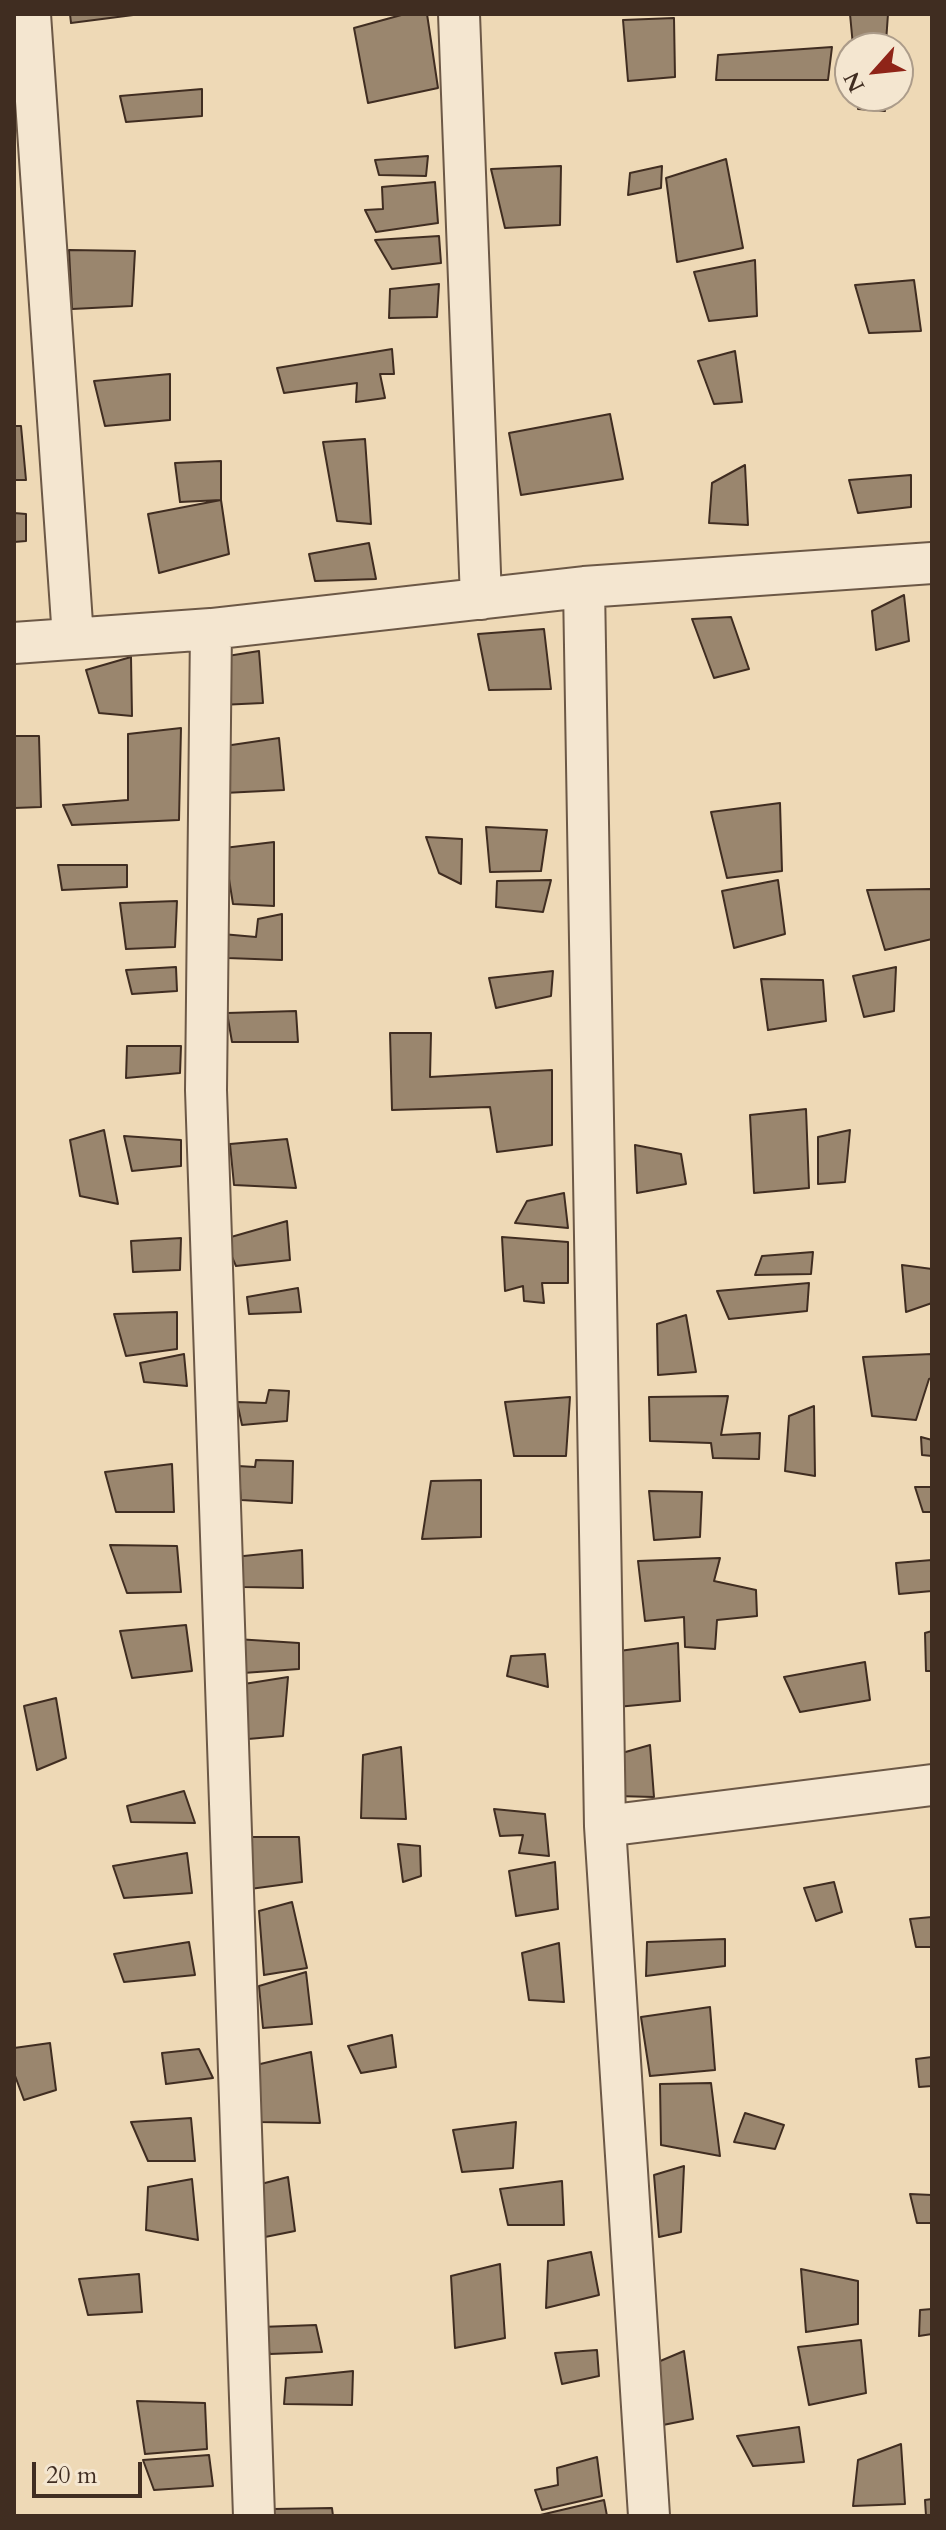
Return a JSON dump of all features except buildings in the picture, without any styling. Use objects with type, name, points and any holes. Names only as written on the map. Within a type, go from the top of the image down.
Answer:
[{"type":"street","points":[[30,14],[73,638]]},
{"type":"street","points":[[459,14],[481,599]]},
{"type":"street","points":[[14,643],[211,629],[584,587],[932,563]]},
{"type":"street","points":[[584,587],[605,1826],[649,2516]]},
{"type":"street","points":[[211,629],[206,1090],[254,2516]]},
{"type":"street","points":[[605,1826],[932,1785]]}]
